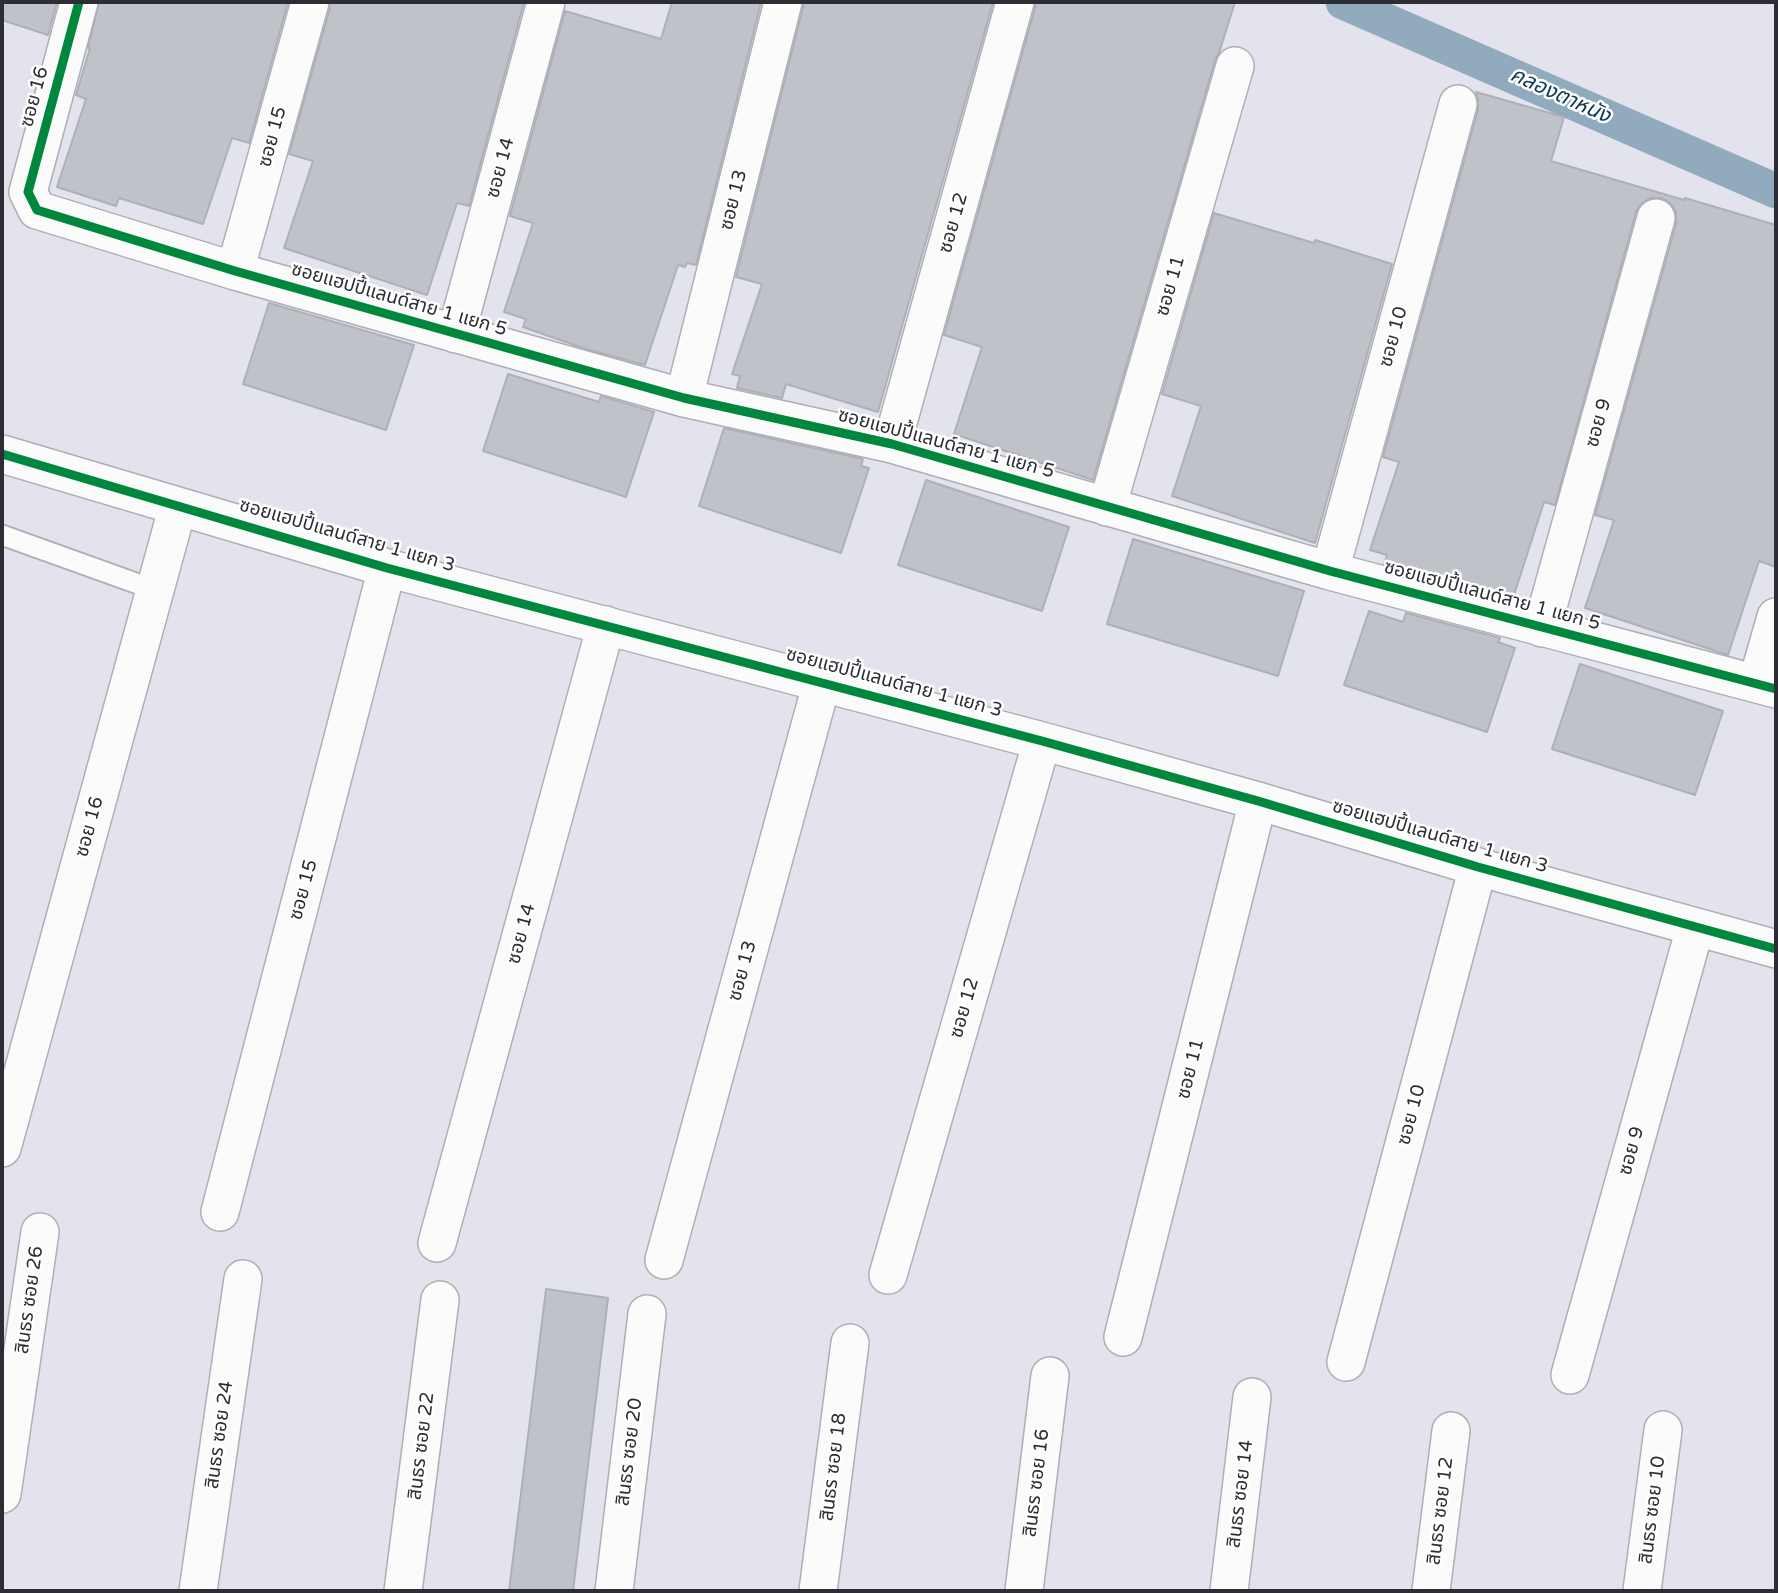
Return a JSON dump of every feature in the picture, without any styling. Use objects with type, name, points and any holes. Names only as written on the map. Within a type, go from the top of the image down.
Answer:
[{"type":"street","name":"ซอย 16","points":[[32,202],[28,192],[79,2]]},
{"type":"street","name":"ซอย 15","points":[[235,271],[310,2]]},
{"type":"street","name":"ซอย 14","points":[[456,334],[547,2]]},
{"type":"street","name":"ซอย 13","points":[[684,398],[783,2]]},
{"type":"street","name":"ซอย 12","points":[[892,444],[1015,2]]},
{"type":"street","name":"ซอย 11","points":[[1107,507],[1235,66]]},
{"type":"street","name":"ซอย 10","points":[[1330,571],[1458,104]]},
{"type":"street","name":"ซอยแฮปปี้แลนด์สาย 1 แยก 5","points":[[32,202],[37,210],[48,214],[235,271],[684,398],[892,444],[1330,571],[1767,686]]},
{"type":"street","name":"ซอย 9","points":[[1542,628],[1656,218]]},
{"type":"street","name":"ซอยแฮปปี้แลนด์สาย 1 แยก 3","points":[[2,454],[387,568],[1042,741],[1258,801],[1478,867],[1776,949]]},
{"type":"street","name":"ซอย 16","points":[[2,1148],[177,506]]},
{"type":"street","name":"ซอย 15","points":[[220,1212],[387,568]]},
{"type":"street","points":[[1767,686],[1776,617]]},
{"type":"street","name":"ซอย 14","points":[[437,1243],[606,625]]},
{"type":"street","name":"ซอย 13","points":[[664,1260],[822,682]]},
{"type":"street","name":"ซอย 12","points":[[888,1275],[1042,741]]},
{"type":"street","name":"ซอย 11","points":[[1124,1337],[1258,801]]},
{"type":"street","name":"ซอย 10","points":[[1346,1362],[1478,867]]},
{"type":"street","name":"ซอย 9","points":[[1570,1375],[1695,928]]},
{"type":"street","name":"สินธร ซอย 26","points":[[2,1494],[40,1232]]},
{"type":"street","name":"สินธร ซอย 24","points":[[198,1591],[243,1279]]},
{"type":"street","name":"สินธร ซอย 22","points":[[403,1591],[440,1300]]},
{"type":"street","name":"สินธร ซอย 20","points":[[614,1591],[647,1314]]},
{"type":"street","name":"สินธร ซอย 18","points":[[818,1591],[850,1343]]},
{"type":"street","name":"สินธร ซอย 16","points":[[1024,1591],[1050,1376]]},
{"type":"street","name":"สินธร ซอย 14","points":[[1229,1591],[1252,1397]]},
{"type":"street","name":"สินธร ซอย 10","points":[[1643,1591],[1663,1430]]},
{"type":"street","name":"สินธร ซอย 12","points":[[1431,1591],[1451,1431]]},
{"type":"lane","points":[[2,535],[155,590]]},
{"type":"building","points":[[2,2],[57,2],[48,35],[2,20]]},
{"type":"building","points":[[99,2],[288,2],[249,143],[232,138],[203,224],[119,198],[116,206],[57,187],[86,99],[76,95],[90,48]]},
{"type":"building","points":[[330,2],[524,2],[469,206],[457,203],[427,295],[284,248],[313,161],[289,154]]},
{"type":"building","points":[[672,2],[761,2],[696,265],[678,265],[645,365],[586,349],[523,327],[526,319],[504,312],[533,223],[510,216],[565,11],[661,39]]},
{"type":"building","points":[[803,2],[993,2],[878,412],[786,384],[782,398],[737,388],[740,376],[732,374],[762,284],[736,277]]},
{"type":"building","points":[[1035,2],[1235,2],[1215,60],[1093,480],[954,434],[982,347],[944,335]]},
{"type":"building","points":[[1476,92],[1564,117],[1551,161],[1776,225],[1776,567],[1759,561],[1728,655],[1585,608],[1614,520],[1595,515],[1676,224],[1676,212],[1671,204],[1662,198],[1650,198],[1641,204],[1636,212],[1555,505],[1544,502],[1513,598],[1384,564],[1387,555],[1370,550],[1399,462],[1383,457],[1478,110]]},
{"type":"building","points":[[1214,213],[1392,264],[1315,543],[1172,496],[1201,406],[1162,394]]},
{"type":"building","points":[[269,303],[414,345],[386,430],[243,384]]},
{"type":"building","points":[[508,374],[599,402],[601,396],[654,412],[626,497],[483,451]]},
{"type":"building","points":[[724,428],[863,459],[861,466],[869,468],[841,553],[699,506]]},
{"type":"building","points":[[926,480],[1069,527],[1042,611],[898,565]]},
{"type":"building","points":[[1133,539],[1304,591],[1278,676],[1107,624]]},
{"type":"building","points":[[1369,611],[1403,622],[1406,613],[1500,638],[1498,642],[1515,648],[1487,732],[1344,685]]},
{"type":"building","points":[[1580,664],[1723,711],[1695,795],[1552,749]]},
{"type":"building","points":[[546,1289],[608,1298],[573,1591],[509,1591]]},
{"type":"waterway","name":"คลองตาหนัง","points":[[1343,2],[1776,191]]},
{"type":"cycle path","points":[[79,2],[28,192],[37,210],[235,271],[684,398],[892,444],[1330,571],[1776,689]]},
{"type":"cycle path","points":[[2,454],[387,568],[1042,741],[1258,801],[1478,867],[1776,949]]}]
